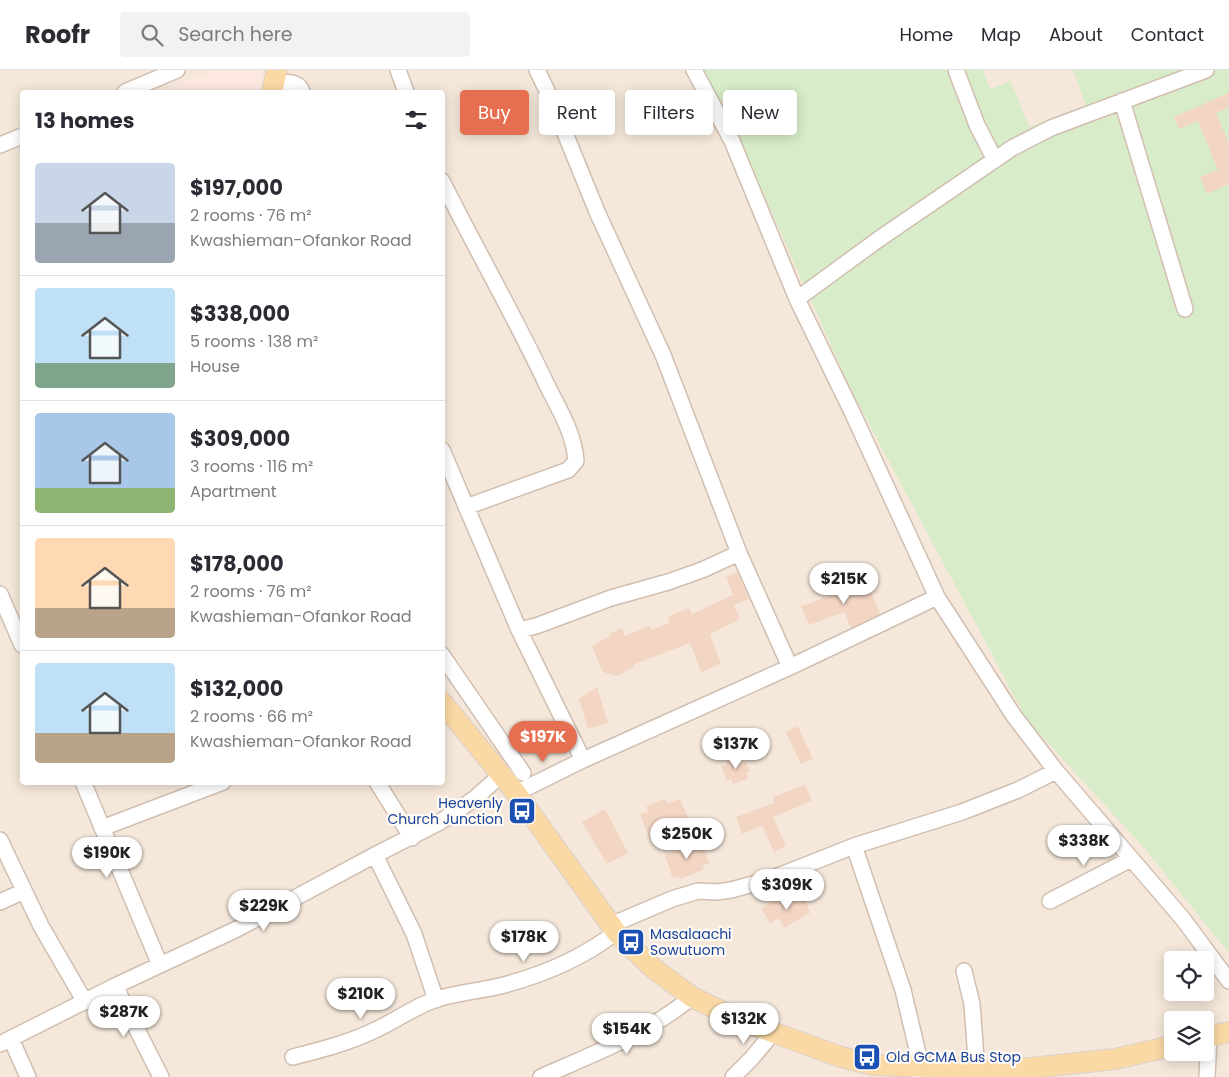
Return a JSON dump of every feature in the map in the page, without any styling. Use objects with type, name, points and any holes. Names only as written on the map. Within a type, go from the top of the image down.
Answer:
[{"type":"main road","points":[[445,706],[516,793],[614,928],[653,968],[692,997],[739,1020],[841,1057],[873,1065],[920,1072],[967,1068],[1031,1073],[1115,1059],[1164,1048]]},
{"type":"main road","points":[[1214,1036],[1229,1032]]},
{"type":"street","points":[[130,90],[178,70]]},
{"type":"street","points":[[398,70],[405,90]]},
{"type":"street","points":[[537,70],[551,99],[598,214],[663,355],[739,553],[790,667]]},
{"type":"street","points":[[694,70],[732,141],[797,299],[938,597],[1014,716],[1056,771],[1183,919],[1229,981]]},
{"type":"street","points":[[956,70],[977,124],[995,160]]},
{"type":"street","points":[[797,299],[879,239],[1012,148],[1051,128],[1206,70]]},
{"type":"street","points":[[274,82],[296,84],[301,87],[302,90]]},
{"type":"street","points":[[1122,101],[1186,309]]},
{"type":"street","points":[[0,145],[20,137]]},
{"type":"street","points":[[445,187],[537,363],[572,438],[576,461],[568,470],[466,507]]},
{"type":"street","points":[[445,457],[519,630],[583,760]]},
{"type":"street","points":[[519,630],[536,626],[611,598],[668,582],[702,570],[739,553]]},
{"type":"street","points":[[0,594],[17,620],[20,635]]},
{"type":"street","points":[[516,793],[583,760],[790,667],[938,597]]},
{"type":"street","points":[[445,659],[523,773]]},
{"type":"street","points":[[293,1057],[372,1032],[436,1000],[470,991],[503,986],[549,971],[585,954],[614,928],[672,899],[698,891],[717,892],[731,890],[768,880],[854,846],[962,812],[1018,790],[1056,771]]},
{"type":"street","points":[[28,1077],[5,1042],[115,986],[276,909],[375,855],[412,838],[460,809],[501,775]]},
{"type":"street","points":[[84,785],[160,965]]},
{"type":"street","points":[[102,828],[215,785]]},
{"type":"street","points":[[379,785],[412,838]]},
{"type":"street","points":[[0,840],[41,926],[84,1002]]},
{"type":"street","points":[[854,846],[903,990],[920,1072]]},
{"type":"street","points":[[375,855],[414,934],[436,1000]]},
{"type":"street","points":[[1050,901],[1131,859]]},
{"type":"street","points":[[0,902],[24,891]]},
{"type":"street","points":[[964,971],[972,1004],[976,1059],[967,1068]]},
{"type":"street","points":[[115,986],[161,1077]]},
{"type":"street","points":[[541,1077],[622,1041],[657,1023],[692,997]]},
{"type":"street","points":[[733,1077],[773,1033]]},
{"type":"street","points":[[1207,1061],[1207,1077]]},
{"type":"shaded area","points":[[0,70],[1229,70],[1229,1077],[0,1077]]},
{"type":"shaded area","points":[[215,70],[264,70],[260,90],[163,90]]},
{"type":"green space","points":[[703,70],[983,70],[990,89],[1011,81],[1029,127],[1086,105],[1073,70],[1229,70],[1229,953],[1145,849],[1027,720],[850,388],[760,186],[735,135],[797,135],[797,90],[723,90],[723,111]]},
{"type":"building","points":[[1229,93],[1229,107],[1216,113],[1229,144],[1229,184],[1207,194],[1200,177],[1218,170],[1198,121],[1179,129],[1174,117]]},
{"type":"building","points":[[737,572],[749,599],[734,605],[740,619],[710,634],[721,664],[701,672],[690,643],[635,664],[635,666],[617,676],[603,672],[592,647],[611,633],[622,628],[625,636],[649,626],[651,630],[669,623],[669,616],[689,608],[692,614],[733,595],[726,577]]},
{"type":"building","points":[[865,579],[880,614],[851,628],[844,612],[809,625],[801,606],[836,594],[835,591]]},
{"type":"building","points":[[597,687],[608,723],[588,729],[579,699]]},
{"type":"building","points":[[798,726],[813,759],[801,764],[786,732]]},
{"type":"building","points":[[740,756],[742,763],[746,762],[750,771],[746,773],[748,779],[733,784],[731,779],[727,781],[721,766],[727,765],[725,762]]},
{"type":"building","points":[[805,785],[812,801],[773,817],[786,846],[774,852],[762,826],[742,834],[736,817],[774,803],[773,797]]},
{"type":"building","points":[[663,799],[668,803],[680,799],[690,822],[650,839],[640,814],[648,812],[646,807]]},
{"type":"building","points":[[605,809],[628,853],[607,864],[582,822]]},
{"type":"building","points":[[700,840],[710,864],[702,865],[704,869],[681,879],[679,877],[673,879],[665,855]]},
{"type":"building","points":[[804,895],[810,913],[784,928],[779,918],[770,923],[761,908],[781,897],[784,903]]},
{"type":"place","name":"Heavenly Church Junction","points":[[522,811]]},
{"type":"place","name":"Masalaachi Sowutuom","points":[[631,942]]},
{"type":"place","name":"Old GCMA Bus Stop","points":[[867,1057]]}]
